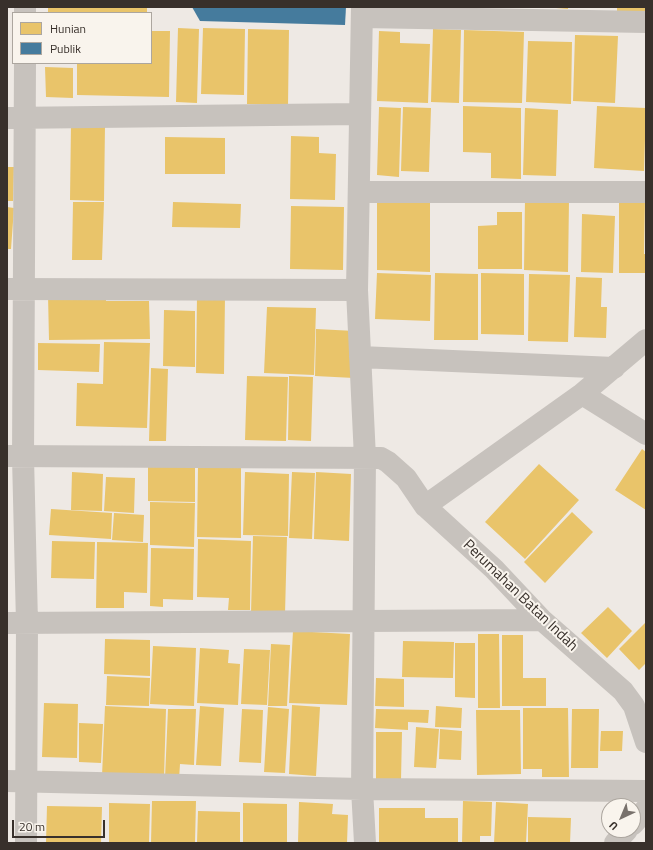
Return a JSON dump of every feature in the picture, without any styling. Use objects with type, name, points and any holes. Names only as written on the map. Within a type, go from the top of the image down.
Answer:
[{"type":"street","points":[[365,843],[362,789],[363,622],[373,458],[360,357],[357,290],[362,12],[646,22]]},
{"type":"street","points":[[25,64],[16,118],[15,457],[17,623],[16,781],[26,843]]},
{"type":"street","points":[[16,118],[360,114]]},
{"type":"street","points":[[359,192],[646,192]]},
{"type":"street","points":[[16,289],[357,290]]},
{"type":"street","points":[[425,506],[582,394],[646,340]]},
{"type":"street","points":[[360,357],[614,368]]},
{"type":"street","points":[[582,394],[646,434]]},
{"type":"street","points":[[15,457],[373,458]]},
{"type":"street","name":"Perumahan Batan Indah","points":[[373,458],[388,462],[406,478],[425,506],[494,569],[542,620],[623,691],[634,706],[646,742]]},
{"type":"street","points":[[17,623],[542,620]]},
{"type":"street","points":[[16,781],[362,789],[646,791]]},
{"type":"building: Hunian","points":[[48,7],[147,7],[147,12],[48,12]]},
{"type":"building: Hunian","points":[[568,7],[568,9],[556,8]]},
{"type":"building: Hunian","points":[[617,7],[646,7],[646,16],[617,15]]},
{"type":"building: Hunian","points":[[178,28],[199,29],[197,103],[176,102]]},
{"type":"building: Hunian","points":[[203,28],[245,29],[244,95],[201,94]]},
{"type":"building: Hunian","points":[[248,29],[289,30],[288,105],[247,104]]},
{"type":"building: Hunian","points":[[433,29],[461,30],[459,103],[431,102]]},
{"type":"building: Hunian","points":[[464,30],[524,32],[522,103],[463,102]]},
{"type":"building: Hunian","points":[[152,31],[170,31],[169,97],[77,95],[77,64],[152,64]]},
{"type":"building: Hunian","points":[[379,31],[400,32],[400,43],[430,44],[428,103],[377,101]]},
{"type":"building: Hunian","points":[[575,35],[618,36],[615,103],[573,101]]},
{"type":"building: Hunian","points":[[528,41],[572,42],[571,104],[526,102]]},
{"type":"building: Hunian","points":[[45,67],[73,68],[73,98],[46,97]]},
{"type":"building: Hunian","points":[[463,106],[521,108],[521,179],[491,178],[491,153],[463,152]]},
{"type":"building: Hunian","points":[[597,106],[646,108],[644,171],[594,168]]},
{"type":"building: Hunian","points":[[379,107],[401,108],[399,177],[377,175]]},
{"type":"building: Hunian","points":[[403,107],[431,108],[429,172],[401,171]]},
{"type":"building: Hunian","points":[[525,108],[558,110],[556,176],[523,175]]},
{"type":"building: Hunian","points":[[71,124],[105,125],[104,201],[70,200]]},
{"type":"building: Hunian","points":[[291,136],[319,137],[319,153],[336,154],[335,200],[290,199]]},
{"type":"building: Hunian","points":[[165,137],[225,138],[225,174],[165,174]]},
{"type":"building: Hunian","points":[[7,167],[14,167],[13,201],[7,201]]},
{"type":"building: Hunian","points":[[377,196],[430,197],[430,272],[377,270]]},
{"type":"building: Hunian","points":[[525,199],[569,200],[568,272],[524,270]]},
{"type":"building: Hunian","points":[[619,200],[645,200],[644,254],[646,254],[646,273],[619,273]]},
{"type":"building: Hunian","points":[[73,202],[104,202],[102,260],[72,260]]},
{"type":"building: Hunian","points":[[173,202],[241,204],[240,228],[172,227]]},
{"type":"building: Hunian","points":[[291,206],[344,207],[343,270],[290,269]]},
{"type":"building: Hunian","points":[[7,207],[14,208],[11,249],[7,249]]},
{"type":"building: Hunian","points":[[497,212],[522,212],[522,269],[478,269],[478,226],[497,225]]},
{"type":"building: Hunian","points":[[582,214],[615,216],[613,273],[581,272]]},
{"type":"building: Hunian","points":[[377,273],[431,275],[430,321],[375,319]]},
{"type":"building: Hunian","points":[[435,273],[478,274],[478,340],[434,340]]},
{"type":"building: Hunian","points":[[481,273],[524,274],[524,335],[481,334]]},
{"type":"building: Hunian","points":[[529,274],[570,275],[568,342],[528,341]]},
{"type":"building: Hunian","points":[[576,277],[602,278],[601,307],[607,307],[606,338],[574,337]]},
{"type":"building: Hunian","points":[[48,295],[106,295],[106,301],[149,301],[150,339],[49,340]]},
{"type":"building: Hunian","points":[[197,296],[225,296],[224,374],[196,373]]},
{"type":"building: Hunian","points":[[267,307],[316,308],[314,375],[264,373]]},
{"type":"building: Hunian","points":[[164,310],[195,311],[195,367],[163,366]]},
{"type":"building: Hunian","points":[[316,329],[355,331],[354,378],[315,376]]},
{"type":"building: Hunian","points":[[104,342],[150,343],[147,428],[76,426],[77,383],[103,384]]},
{"type":"building: Hunian","points":[[38,343],[100,344],[99,372],[38,370]]},
{"type":"building: Hunian","points":[[151,368],[168,369],[166,441],[149,441]]},
{"type":"building: Hunian","points":[[247,376],[288,377],[286,441],[245,440]]},
{"type":"building: Hunian","points":[[289,376],[313,377],[311,441],[288,440]]},
{"type":"building: Hunian","points":[[642,449],[646,452],[646,510],[615,490]]},
{"type":"building: Hunian","points":[[148,460],[195,462],[195,502],[148,501]]},
{"type":"building: Hunian","points":[[539,464],[579,500],[525,559],[485,522]]},
{"type":"building: Hunian","points":[[198,466],[241,467],[241,538],[197,537]]},
{"type":"building: Hunian","points":[[72,472],[103,474],[102,511],[71,510]]},
{"type":"building: Hunian","points":[[245,472],[289,474],[288,536],[243,535]]},
{"type":"building: Hunian","points":[[292,472],[315,473],[312,539],[289,538]]},
{"type":"building: Hunian","points":[[316,472],[351,474],[349,541],[314,539]]},
{"type":"building: Hunian","points":[[106,477],[135,478],[134,513],[104,511]]},
{"type":"building: Hunian","points":[[150,502],[195,503],[194,547],[150,545]]},
{"type":"building: Hunian","points":[[51,509],[112,513],[111,539],[49,535]]},
{"type":"building: Hunian","points":[[572,512],[593,532],[545,583],[524,562]]},
{"type":"building: Hunian","points":[[114,513],[144,515],[143,542],[112,540]]},
{"type":"building: Hunian","points":[[253,536],[287,537],[285,614],[251,613]]},
{"type":"building: Hunian","points":[[198,539],[251,541],[250,610],[228,610],[229,598],[197,597]]},
{"type":"building: Hunian","points":[[52,541],[95,542],[94,579],[51,578]]},
{"type":"building: Hunian","points":[[97,542],[148,543],[147,593],[124,592],[124,608],[96,608]]},
{"type":"building: Hunian","points":[[151,548],[194,549],[193,600],[163,599],[163,607],[150,606]]},
{"type":"building: Hunian","points":[[608,607],[632,631],[607,658],[581,633]]},
{"type":"building: Hunian","points":[[646,622],[646,663],[639,670],[619,649]]},
{"type":"building: Hunian","points":[[293,631],[350,634],[347,705],[289,703]]},
{"type":"building: Hunian","points":[[478,634],[499,634],[500,708],[478,708]]},
{"type":"building: Hunian","points":[[502,635],[523,635],[523,678],[546,678],[546,706],[502,706]]},
{"type":"building: Hunian","points":[[105,639],[150,640],[150,676],[104,674]]},
{"type":"building: Hunian","points":[[403,641],[454,642],[453,678],[402,677]]},
{"type":"building: Hunian","points":[[455,643],[475,643],[475,698],[455,697]]},
{"type":"building: Hunian","points":[[271,644],[290,645],[287,706],[268,706]]},
{"type":"building: Hunian","points":[[153,646],[196,648],[194,706],[150,704]]},
{"type":"building: Hunian","points":[[200,648],[229,650],[228,663],[240,664],[238,705],[197,703]]},
{"type":"building: Hunian","points":[[244,649],[270,650],[267,705],[241,704]]},
{"type":"building: Hunian","points":[[107,676],[150,678],[149,706],[106,705]]},
{"type":"building: Hunian","points":[[376,678],[404,679],[404,707],[375,706]]},
{"type":"building: Hunian","points":[[44,703],[78,704],[77,758],[42,757]]},
{"type":"building: Hunian","points":[[292,705],[320,707],[316,776],[289,774]]},
{"type":"building: Hunian","points":[[105,706],[166,709],[164,778],[102,776]]},
{"type":"building: Hunian","points":[[200,706],[224,708],[221,766],[196,765]]},
{"type":"building: Hunian","points":[[436,706],[462,708],[461,728],[435,727]]},
{"type":"building: Hunian","points":[[268,707],[289,709],[285,773],[264,772]]},
{"type":"building: Hunian","points":[[523,708],[568,708],[569,777],[542,777],[542,769],[523,769]]},
{"type":"building: Hunian","points":[[168,709],[196,709],[194,765],[180,764],[179,779],[165,778]]},
{"type":"building: Hunian","points":[[242,709],[263,710],[261,763],[239,762]]},
{"type":"building: Hunian","points":[[376,709],[429,710],[428,723],[408,722],[408,730],[375,728]]},
{"type":"building: Hunian","points":[[572,709],[599,709],[598,768],[571,768]]},
{"type":"building: Hunian","points":[[476,710],[520,710],[521,774],[477,775]]},
{"type":"building: Hunian","points":[[79,723],[103,724],[101,763],[79,762]]},
{"type":"building: Hunian","points":[[416,727],[439,729],[436,768],[414,767]]},
{"type":"building: Hunian","points":[[440,729],[462,731],[461,760],[439,759]]},
{"type":"building: Hunian","points":[[601,731],[623,731],[622,751],[600,751]]},
{"type":"building: Hunian","points":[[376,732],[402,732],[401,780],[376,780]]},
{"type":"building: Hunian","points":[[152,801],[196,801],[195,843],[151,843]]},
{"type":"building: Hunian","points":[[463,801],[492,802],[491,836],[480,836],[480,843],[462,843]]},
{"type":"building: Hunian","points":[[299,802],[333,804],[332,814],[348,815],[347,843],[298,843]]},
{"type":"building: Hunian","points":[[496,802],[528,804],[526,843],[494,843]]},
{"type":"building: Hunian","points":[[109,803],[150,804],[149,843],[109,843]]},
{"type":"building: Hunian","points":[[243,803],[287,804],[287,843],[243,843]]},
{"type":"building: Hunian","points":[[47,806],[102,807],[101,843],[46,843]]},
{"type":"building: Hunian","points":[[379,808],[425,808],[425,818],[458,818],[458,843],[379,843]]},
{"type":"building: Hunian","points":[[198,811],[240,812],[240,843],[197,843]]},
{"type":"building: Hunian","points":[[528,817],[571,818],[570,843],[528,843]]},
{"type":"building: Publik","points":[[192,7],[346,7],[345,25],[200,21]]}]
